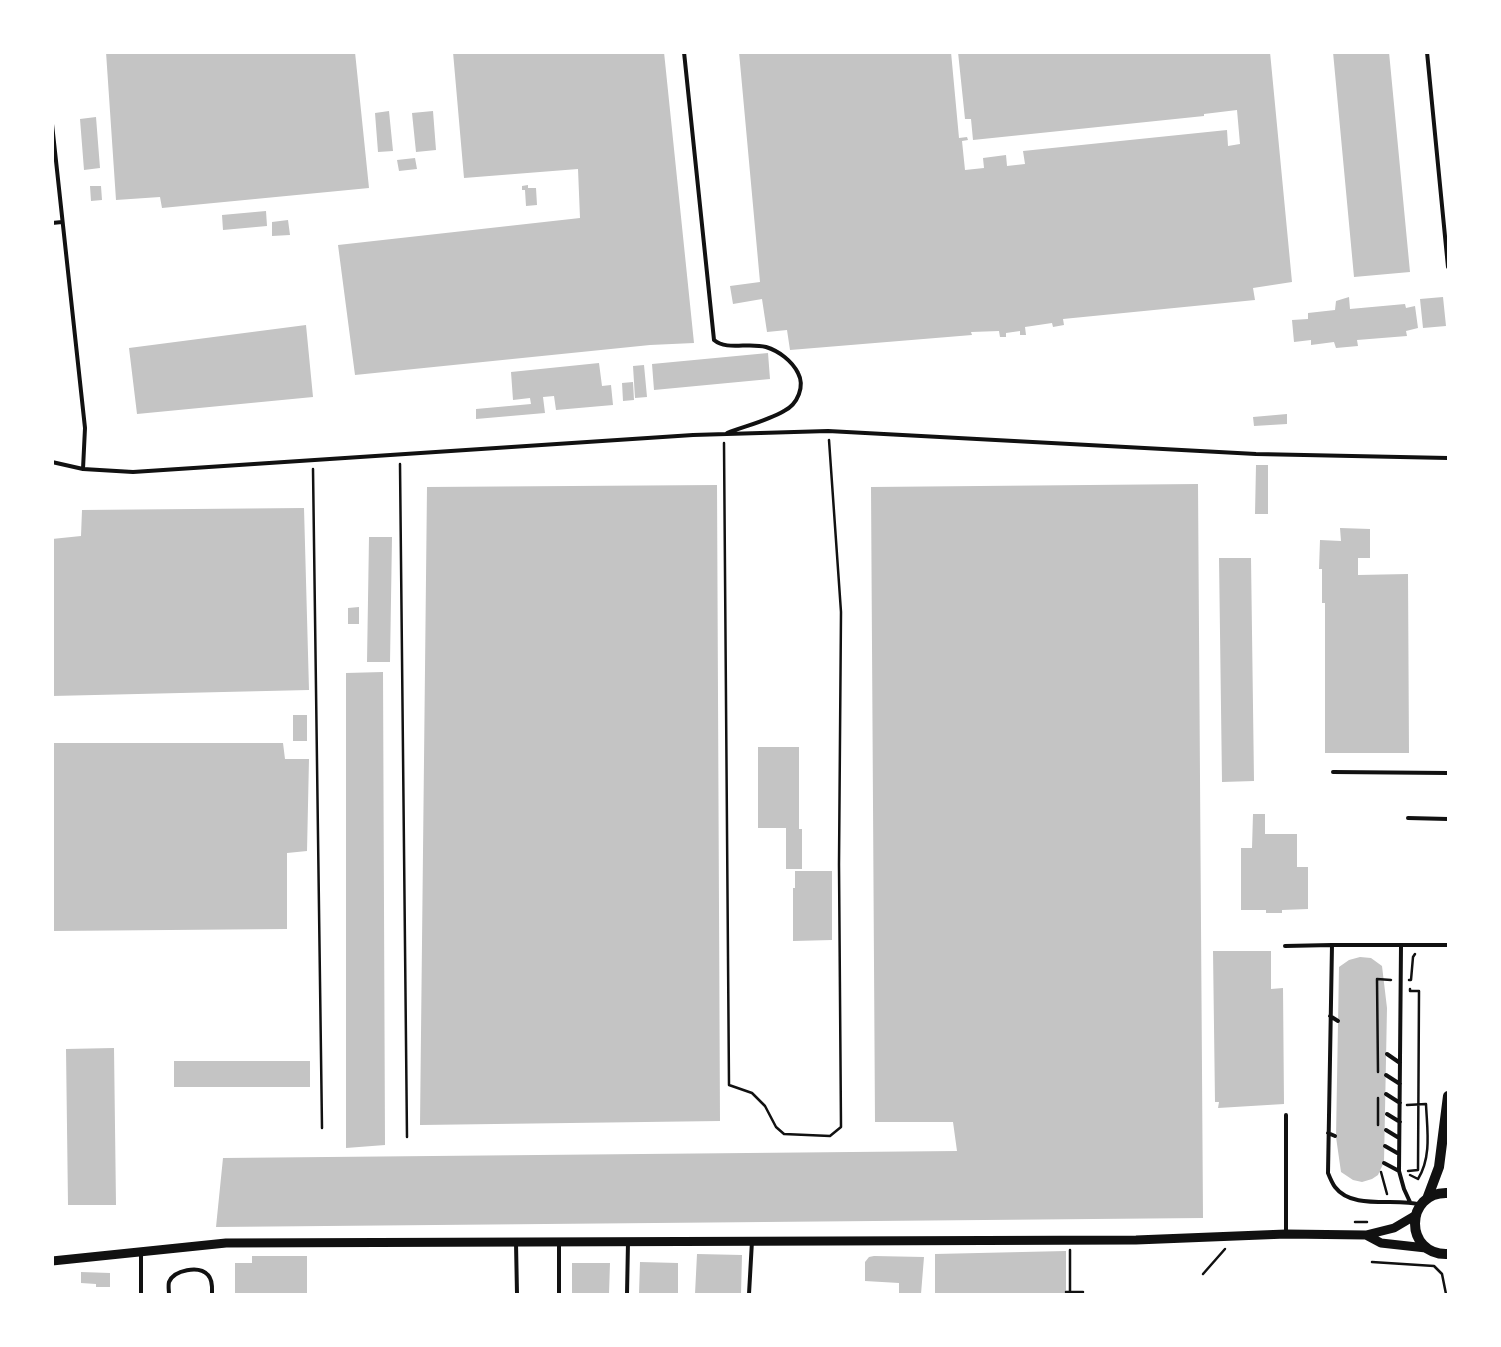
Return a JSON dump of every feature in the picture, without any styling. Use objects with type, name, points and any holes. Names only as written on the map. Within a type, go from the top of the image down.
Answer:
[{"type":"main road","points":[[1446,1257],[1426,1248],[1416,1233],[1414,1224],[1416,1215],[1424,1202],[1439,1167],[1448,1096]]},
{"type":"main road","points":[[1424,1202],[1434,1195],[1448,1193]]},
{"type":"street","points":[[52,1261],[226,1243],[1136,1240],[1286,1234],[1366,1235],[1394,1228],[1416,1215]]},
{"type":"street","points":[[1366,1235],[1381,1243],[1426,1248]]},
{"type":"lane","points":[[684,52],[714,340],[726,346],[753,344],[781,354],[794,366],[802,381],[799,396],[786,411],[724,434]]},
{"type":"lane","points":[[1427,52],[1448,267]]},
{"type":"lane","points":[[52,124],[85,428],[83,469]]},
{"type":"lane","points":[[52,223],[62,222]]},
{"type":"lane","points":[[52,462],[83,469],[133,472],[724,434],[828,431],[1256,454],[1448,458]]},
{"type":"lane","points":[[1332,772],[1448,773]]},
{"type":"lane","points":[[1408,818],[1448,820]]},
{"type":"lane","points":[[1332,945],[1328,1173],[1336,1189],[1348,1197],[1370,1203],[1424,1202]]},
{"type":"lane","points":[[1285,946],[1448,945]]},
{"type":"lane","points":[[1401,946],[1399,1171],[1410,1202]]},
{"type":"lane","points":[[1330,1016],[1338,1021]]},
{"type":"lane","points":[[1330,1038],[1336,1042]]},
{"type":"lane","points":[[1387,1054],[1400,1063]]},
{"type":"lane","points":[[1330,1058],[1335,1061]]},
{"type":"lane","points":[[1386,1075],[1400,1084]]},
{"type":"lane","points":[[1329,1077],[1335,1081]]},
{"type":"lane","points":[[1386,1094],[1400,1104]]},
{"type":"lane","points":[[1329,1097],[1334,1100]]},
{"type":"lane","points":[[1329,1114],[1334,1117]]},
{"type":"lane","points":[[1387,1114],[1400,1122]]},
{"type":"lane","points":[[1286,1115],[1286,1234]]},
{"type":"lane","points":[[1386,1130],[1400,1138]]},
{"type":"lane","points":[[1328,1133],[1335,1136]]},
{"type":"lane","points":[[1385,1146],[1400,1154]]},
{"type":"lane","points":[[1384,1163],[1399,1171]]},
{"type":"lane","points":[[749,1294],[752,1241]]},
{"type":"lane","points":[[559,1242],[559,1294]]},
{"type":"lane","points":[[627,1294],[628,1242]]},
{"type":"lane","points":[[516,1243],[517,1294]]},
{"type":"lane","points":[[141,1252],[141,1294]]},
{"type":"lane","points":[[169,1294],[169,1283],[173,1276],[180,1272],[195,1270],[208,1275],[211,1280],[212,1294]]},
{"type":"path","points":[[724,434],[729,1085],[752,1092],[765,1106],[776,1127],[784,1134],[830,1136],[841,1128],[838,864],[841,612],[828,431]]},
{"type":"path","points":[[400,454],[407,1137]]},
{"type":"path","points":[[313,460],[322,1128]]},
{"type":"path","points":[[1400,1104],[1419,1104],[1426,1104],[1428,1146],[1424,1170],[1418,1179],[1411,1176],[1408,1171],[1418,1170],[1419,1104],[1418,991],[1410,991],[1413,957],[1418,950]]},
{"type":"path","points":[[1378,1079],[1377,979],[1411,980]]},
{"type":"path","points":[[1378,1097],[1378,1134]]},
{"type":"path","points":[[1380,1168],[1389,1202]]},
{"type":"path","points":[[1350,1222],[1367,1222]]},
{"type":"path","points":[[1070,1246],[1068,1292],[1083,1292]]},
{"type":"path","points":[[1203,1274],[1225,1249]]},
{"type":"path","points":[[1372,1262],[1434,1266],[1442,1274],[1446,1294]]},
{"type":"building","points":[[106,52],[355,52],[369,188],[162,208],[160,197],[116,200]]},
{"type":"building","points":[[453,52],[664,52],[694,343],[650,345],[355,375],[338,245],[580,218],[578,169],[464,178]]},
{"type":"building","points":[[739,52],[951,52],[959,138],[967,137],[968,140],[962,141],[965,170],[984,168],[983,158],[1006,155],[1007,166],[1025,164],[1023,151],[1227,130],[1228,146],[1240,144],[1237,110],[1204,114],[1204,116],[973,140],[971,119],[965,119],[958,52],[1270,52],[1292,282],[1253,288],[1255,300],[1063,319],[1064,325],[1053,327],[1052,323],[1025,327],[1026,335],[1020,335],[1020,331],[1006,333],[1006,337],[1000,337],[999,331],[971,332],[972,335],[790,350],[787,330],[767,332],[762,299],[733,304],[730,286],[760,282]]},
{"type":"building","points":[[1333,52],[1389,52],[1410,272],[1354,277]]},
{"type":"building","points":[[389,111],[393,151],[378,152],[375,113]]},
{"type":"building","points":[[433,111],[436,150],[416,152],[412,113]]},
{"type":"building","points":[[96,117],[100,168],[84,170],[80,119]]},
{"type":"building","points":[[415,158],[417,169],[399,171],[397,160]]},
{"type":"building","points":[[528,185],[528,188],[536,188],[537,205],[526,206],[525,190],[522,190],[522,186]]},
{"type":"building","points":[[90,186],[101,186],[102,200],[91,201]]},
{"type":"building","points":[[266,211],[267,226],[223,230],[222,215]]},
{"type":"building","points":[[288,220],[290,235],[272,236],[272,222]]},
{"type":"building","points":[[1349,297],[1350,309],[1405,304],[1406,308],[1415,306],[1418,328],[1406,331],[1407,336],[1357,340],[1358,346],[1336,348],[1334,342],[1311,345],[1311,340],[1294,342],[1292,320],[1308,319],[1308,313],[1335,310],[1336,301]]},
{"type":"building","points":[[1443,297],[1446,326],[1423,328],[1420,299]]},
{"type":"building","points":[[306,325],[313,397],[137,414],[129,348]]},
{"type":"building","points":[[768,353],[770,379],[654,390],[652,364]]},
{"type":"building","points":[[599,363],[602,386],[611,385],[613,405],[556,410],[554,396],[543,397],[545,413],[476,419],[476,409],[531,404],[530,398],[513,400],[511,372]]},
{"type":"building","points":[[644,365],[647,397],[635,398],[633,366]]},
{"type":"building","points":[[633,382],[634,400],[623,401],[622,383]]},
{"type":"building","points":[[1287,414],[1287,424],[1254,426],[1253,417]]},
{"type":"building","points":[[1256,465],[1268,465],[1268,514],[1255,514]]},
{"type":"building","points":[[1198,484],[1203,1218],[216,1227],[223,1158],[957,1151],[953,1122],[875,1122],[871,487]]},
{"type":"building","points":[[717,485],[720,1121],[420,1125],[427,487]]},
{"type":"building","points":[[304,508],[309,690],[52,696],[52,539],[81,536],[82,510]]},
{"type":"building","points":[[1340,528],[1370,529],[1370,558],[1358,558],[1358,575],[1408,574],[1409,753],[1325,753],[1325,603],[1322,603],[1322,569],[1319,569],[1320,540],[1341,541]]},
{"type":"building","points":[[369,537],[392,537],[390,662],[367,662]]},
{"type":"building","points":[[1219,558],[1251,558],[1254,781],[1222,782]]},
{"type":"building","points":[[359,607],[359,624],[348,624],[348,608]]},
{"type":"building","points":[[383,672],[385,1145],[346,1148],[346,673]]},
{"type":"building","points":[[293,715],[307,715],[307,741],[293,741]]},
{"type":"building","points":[[52,743],[283,743],[285,759],[309,759],[307,851],[287,853],[287,929],[52,931]]},
{"type":"building","points":[[758,747],[799,747],[799,829],[802,829],[802,869],[786,869],[786,828],[758,828]]},
{"type":"building","points":[[1253,814],[1265,814],[1265,834],[1297,834],[1297,867],[1308,867],[1308,909],[1282,910],[1282,913],[1266,913],[1266,910],[1241,910],[1241,848],[1252,848]]},
{"type":"building","points":[[795,871],[832,871],[832,940],[793,941],[793,888],[795,888]]},
{"type":"building","points":[[1213,951],[1271,951],[1271,989],[1283,988],[1284,1104],[1218,1108],[1219,1102],[1215,1102]]},
{"type":"building","points":[[1360,957],[1371,958],[1382,966],[1387,1008],[1384,1162],[1378,1175],[1362,1182],[1353,1180],[1341,1172],[1336,1137],[1339,967],[1349,960]]},
{"type":"building","points":[[114,1048],[116,1205],[68,1205],[66,1049]]},
{"type":"building","points":[[174,1061],[310,1061],[310,1087],[174,1087]]},
{"type":"building","points":[[1066,1251],[1066,1294],[935,1294],[935,1254]]},
{"type":"building","points":[[697,1254],[742,1255],[741,1294],[695,1294]]},
{"type":"building","points":[[252,1256],[307,1256],[307,1294],[235,1294],[235,1263],[252,1263]]},
{"type":"building","points":[[869,1257],[924,1257],[921,1294],[899,1294],[899,1283],[865,1281],[865,1262]]},
{"type":"building","points":[[640,1262],[678,1263],[678,1294],[639,1294]]},
{"type":"building","points":[[572,1263],[610,1263],[609,1294],[572,1294]]},
{"type":"building","points":[[81,1272],[110,1273],[110,1287],[96,1287],[96,1284],[81,1283]]}]
